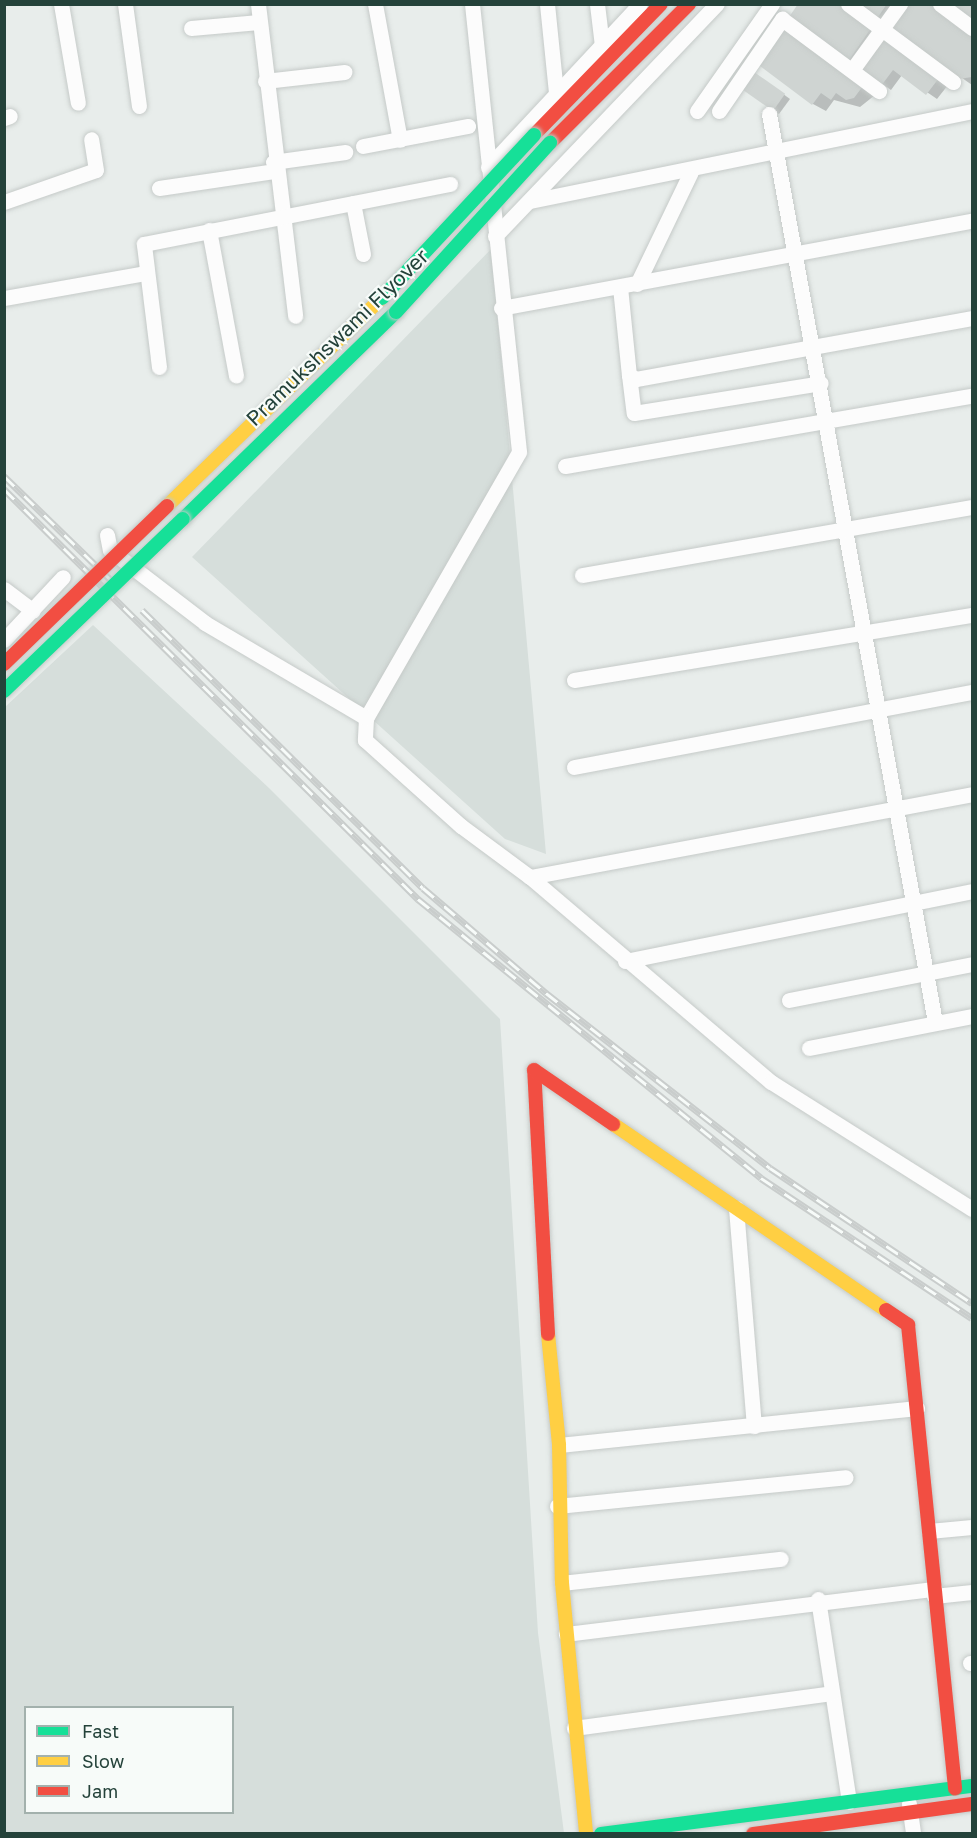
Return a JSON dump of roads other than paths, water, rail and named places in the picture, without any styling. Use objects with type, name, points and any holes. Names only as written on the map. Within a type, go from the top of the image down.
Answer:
[{"type":"street","points":[[61,4],[78,103]]},
{"type":"street","points":[[125,4],[138,106]]},
{"type":"street","points":[[258,4],[273,166],[295,316]]},
{"type":"street","points":[[375,4],[399,140]]},
{"type":"street","points":[[472,4],[501,308],[519,456],[366,718],[363,732],[370,748],[530,877],[625,961],[771,1082],[972,1209]]},
{"type":"street","points":[[547,4],[556,93]]},
{"type":"street","points":[[597,4],[602,46]]},
{"type":"street","points":[[488,167],[640,4]]},
{"type":"street","name":"Pramukshswami Flyover","points":[[4,664],[405,277],[661,4]]},
{"type":"street","name":"Pramukshswami Flyover","points":[[4,691],[418,291],[550,143],[689,4]]},
{"type":"street","points":[[495,236],[717,4]]},
{"type":"street","points":[[697,111],[772,4]]},
{"type":"street","points":[[848,4],[953,82]]},
{"type":"street","points":[[852,70],[900,4]]},
{"type":"street","points":[[940,4],[972,28]]},
{"type":"street","points":[[719,111],[782,19],[879,90]]},
{"type":"street","points":[[191,28],[259,22]]},
{"type":"street","points":[[265,81],[344,72]]},
{"type":"street","points":[[530,201],[692,172],[972,111]]},
{"type":"street","points":[[769,114],[848,529],[894,808],[927,972],[934,1022]]},
{"type":"street","points":[[363,146],[468,126]]},
{"type":"street","points":[[4,202],[96,170],[91,140]]},
{"type":"street","points":[[159,188],[345,152]]},
{"type":"street","points":[[637,284],[692,172]]},
{"type":"street","points":[[159,367],[144,244],[450,184]]},
{"type":"street","points":[[353,203],[363,254]]},
{"type":"street","points":[[501,308],[972,221]]},
{"type":"street","points":[[209,230],[237,376]]},
{"type":"street","points":[[4,298],[146,273]]},
{"type":"street","points":[[620,287],[634,413],[821,383]]},
{"type":"street","points":[[629,375],[642,379],[972,318]]},
{"type":"street","points":[[565,465],[972,396]]},
{"type":"street","points":[[582,575],[972,507]]},
{"type":"street","points":[[107,535],[111,550],[205,623],[366,718]]},
{"type":"street","points":[[4,640],[63,577]]},
{"type":"street","points":[[4,590],[33,611]]},
{"type":"street","points":[[574,680],[866,635],[972,615]]},
{"type":"street","points":[[574,767],[972,692]]},
{"type":"street","points":[[530,877],[972,794]]},
{"type":"street","points":[[625,961],[912,901],[972,891]]},
{"type":"street","points":[[789,1000],[972,964]]},
{"type":"street","points":[[809,1048],[972,1016]]},
{"type":"street","points":[[586,1833],[574,1728],[562,1583],[557,1506],[559,1445],[543,1286],[534,1070],[908,1325],[955,1789]]},
{"type":"street","points":[[736,1208],[754,1426]]},
{"type":"street","points":[[559,1445],[917,1408]]},
{"type":"street","points":[[557,1506],[846,1477]]},
{"type":"street","points":[[929,1531],[972,1527]]},
{"type":"street","points":[[562,1583],[781,1558]]},
{"type":"street","points":[[566,1634],[818,1599],[972,1592]]},
{"type":"street","points":[[818,1599],[849,1802]]},
{"type":"street","points":[[574,1728],[832,1693]]},
{"type":"street","points":[[601,1833],[723,1826],[849,1802],[972,1786]]},
{"type":"street","points":[[908,1796],[912,1833]]},
{"type":"street","points":[[753,1833],[972,1804]]},
{"type":"railway","points":[[4,476],[116,585]]},
{"type":"railway","points":[[4,489],[418,899],[761,1178],[972,1318]]},
{"type":"railway","points":[[142,610],[423,888],[546,993],[770,1168],[972,1303]]}]
